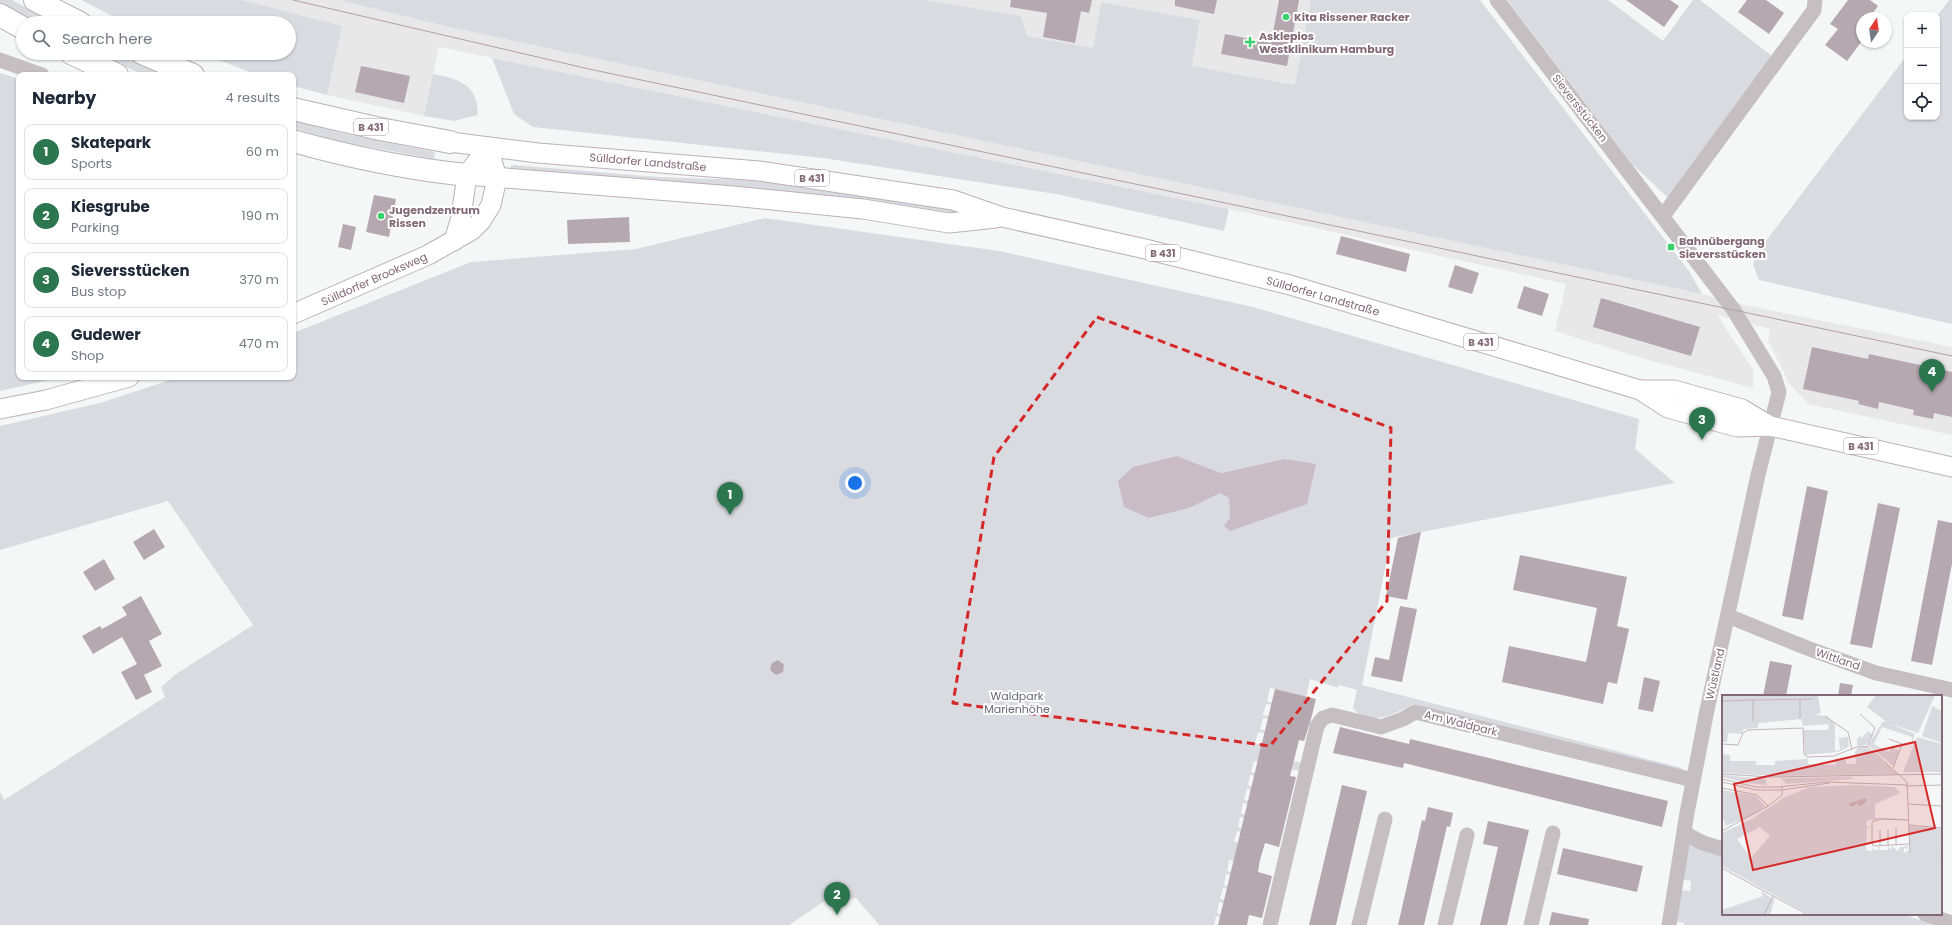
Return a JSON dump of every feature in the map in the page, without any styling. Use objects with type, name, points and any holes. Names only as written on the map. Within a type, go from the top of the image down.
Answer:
[{"type":"highway","points":[[35,0],[66,16]]},
{"type":"highway","points":[[0,15],[16,24]]},
{"type":"highway","points":[[86,60],[111,72]]},
{"type":"highway","points":[[158,60],[186,72]]},
{"type":"highway","name":"Sülldorfer Landstraße","points":[[296,110],[380,129],[450,142]]},
{"type":"highway","name":"Sülldorfer Landstraße","points":[[296,142],[366,159],[429,171],[467,175]]},
{"type":"main road","name":"Sülldorfer Landstraße","points":[[450,142],[488,147],[759,172],[866,186],[953,200],[1002,217],[1141,248],[1290,285],[1640,390],[1674,390],[1682,392],[1742,409],[1770,426],[1952,467]]},
{"type":"main road","points":[[454,242],[461,217],[467,175],[488,147]]},
{"type":"main road","name":"Sülldorfer Brooksweg","points":[[296,309],[428,255],[454,242],[472,230],[481,221],[491,204],[497,178],[488,147]]},
{"type":"main road","name":"Sülldorfer Landstraße","points":[[467,175],[740,197],[863,209],[949,223],[1002,217]]},
{"type":"main road","points":[[0,409],[46,400],[118,380]]},
{"type":"street","name":"Sieversstücken","points":[[1497,0],[1733,309],[1774,376],[1779,392],[1770,426]]},
{"type":"street","points":[[1663,216],[1814,10],[1815,0]]},
{"type":"street","points":[[0,60],[34,72]]},
{"type":"street","name":"Wüstland","points":[[1669,925],[1693,780],[1758,475],[1770,426]]},
{"type":"street","name":"Wittland","points":[[1728,616],[1807,648],[1876,673],[1952,690]]},
{"type":"street","name":"Am Waldpark","points":[[1270,925],[1318,726],[1323,718],[1332,715],[1381,727],[1403,719],[1415,712],[1693,780]]},
{"type":"street","points":[[1359,925],[1385,819]]},
{"type":"street","points":[[1531,925],[1553,833]]},
{"type":"street","points":[[1684,833],[1703,843],[1722,849]]},
{"type":"street","points":[[1445,925],[1466,835]]},
{"type":"street","points":[[1928,915],[1952,923]]},
{"type":"highlighted area","points":[[1097,317],[1391,428],[1387,601],[1270,746],[953,703],[994,457]]},
{"type":"shaded area","points":[[241,0],[338,0],[458,29],[1702,294],[1750,306],[1952,347],[1952,435],[1808,404],[1788,382],[1768,340],[1770,329],[1717,315],[1753,369],[1753,388],[1641,358],[1555,331],[1566,284],[1229,209],[439,47],[424,116],[327,95],[341,26]]},
{"type":"shaded area","name":"Asklepios Westklinikum Hamburg","points":[[925,0],[1311,0],[1296,85],[1192,66],[1200,20],[1101,2],[1093,48],[1027,36]]},
{"type":"shaded area","points":[[1177,456],[1221,473],[1284,459],[1316,464],[1307,504],[1230,531],[1224,526],[1230,518],[1229,498],[1220,493],[1189,508],[1149,518],[1124,507],[1118,481],[1133,467]]},
{"type":"green space","points":[[0,0],[12,0],[42,16],[24,16],[0,3]]},
{"type":"green space","points":[[81,0],[241,0],[342,26],[327,95],[296,87],[296,72],[249,72],[219,60],[296,60],[296,16],[112,16]]},
{"type":"green space","points":[[338,0],[925,0],[1021,16],[1027,36],[1093,48],[1101,2],[1200,20],[1192,66],[1295,85],[1311,0],[1480,0],[1689,271],[1702,294],[458,29]]},
{"type":"green space","points":[[1507,0],[1608,0],[1663,41],[1693,0],[1700,0],[1772,56],[1668,198],[1632,164]]},
{"type":"green space","points":[[1949,0],[1952,0],[1952,324],[1759,280],[1753,265],[1756,254],[1904,59],[1904,120],[1940,120],[1940,12]]},
{"type":"green space","points":[[492,58],[1229,209],[1224,231],[1056,194],[823,158],[533,127],[514,114]]},
{"type":"green space","points":[[112,60],[131,60],[157,72],[137,72]]},
{"type":"green space","points":[[0,73],[16,78],[16,380],[49,380],[0,391]]},
{"type":"green space","points":[[433,74],[451,78],[465,85],[474,96],[478,115],[454,121],[424,116]]},
{"type":"green space","points":[[296,121],[341,133],[435,152],[434,159],[337,141],[296,129]]},
{"type":"green space","points":[[514,165],[658,177],[742,180],[794,185],[953,208],[974,218],[893,205],[513,170],[510,168]]},
{"type":"green space","name":"Waldpark Marienhöhe","points":[[765,218],[999,251],[1253,307],[1639,419],[1635,449],[1675,483],[1391,538],[1362,685],[1682,768],[1682,773],[1413,704],[1390,715],[1374,718],[1367,717],[1359,714],[1353,708],[1357,690],[1339,685],[1338,688],[1310,679],[1306,697],[1270,688],[1267,701],[1272,703],[1272,705],[1266,704],[1263,715],[1269,716],[1269,719],[1263,718],[1260,729],[1266,731],[1265,733],[1258,732],[1255,743],[1262,745],[1281,758],[1303,763],[1299,771],[1254,761],[1251,772],[1256,773],[1255,776],[1250,775],[1248,785],[1252,787],[1252,790],[1247,789],[1244,800],[1249,801],[1248,804],[1243,803],[1241,813],[1246,815],[1245,818],[1240,817],[1238,827],[1242,829],[1242,832],[1237,831],[1234,841],[1239,843],[1234,861],[1229,860],[1227,871],[1232,872],[1231,875],[1226,874],[1224,885],[1227,886],[1228,889],[1223,888],[1220,899],[1225,900],[1224,903],[1219,902],[1217,913],[1221,914],[1221,917],[1216,916],[1214,925],[879,925],[856,898],[846,900],[838,892],[789,925],[0,925],[0,792],[4,800],[165,697],[161,687],[176,674],[253,625],[168,501],[0,550],[0,426],[100,403],[170,380],[296,380],[296,332],[471,262],[636,249]],"holes":[[[1177,456],[1221,473],[1284,459],[1230,518],[1229,498],[1220,493]]]},
{"type":"green space","points":[[1687,842],[1722,855],[1722,915],[1904,915],[1936,925],[1684,925],[1684,923],[1675,921],[1679,890],[1690,891],[1691,881],[1681,879]]},
{"type":"building","points":[[1011,0],[1092,0],[1089,13],[1081,11],[1075,43],[1043,37],[1047,13],[1010,7]]},
{"type":"building","points":[[1175,0],[1217,0],[1214,14],[1175,6]]},
{"type":"building","name":"Kita Rissener Racker","points":[[1279,0],[1299,0],[1287,66],[1221,54],[1225,34],[1271,43]]},
{"type":"building","points":[[1626,0],[1670,0],[1679,6],[1664,27]]},
{"type":"building","points":[[1747,0],[1766,0],[1784,13],[1769,34],[1738,12]]},
{"type":"building","points":[[1848,0],[1870,0],[1878,6],[1874,12],[1856,12],[1857,48],[1847,61],[1825,45],[1838,29],[1830,24]]},
{"type":"building","points":[[361,66],[410,76],[404,103],[355,92]]},
{"type":"building","name":"Jugendzentrum Rissen","points":[[374,195],[396,199],[389,237],[366,232]]},
{"type":"building","points":[[629,217],[630,242],[568,244],[567,220]]},
{"type":"building","points":[[343,224],[356,227],[351,250],[338,247]]},
{"type":"building","points":[[1341,236],[1410,254],[1406,272],[1336,254]]},
{"type":"building","points":[[1455,265],[1479,273],[1472,294],[1448,287]]},
{"type":"building","points":[[1524,286],[1549,294],[1542,316],[1517,308]]},
{"type":"building","points":[[1601,298],[1700,327],[1691,356],[1593,327]]},
{"type":"building","points":[[1812,347],[1868,359],[1869,354],[1952,372],[1952,417],[1934,413],[1933,419],[1913,415],[1914,410],[1879,402],[1878,409],[1858,404],[1859,401],[1803,389]]},
{"type":"building","points":[[1807,486],[1828,491],[1803,620],[1782,616]]},
{"type":"building","points":[[1878,503],[1900,508],[1872,648],[1850,644]]},
{"type":"building","points":[[1938,520],[1952,523],[1952,564],[1932,665],[1911,661]]},
{"type":"building","points":[[154,529],[165,547],[144,560],[133,542]]},
{"type":"building","points":[[1421,532],[1407,600],[1386,596],[1398,538]]},
{"type":"building","points":[[1520,555],[1627,577],[1617,626],[1629,629],[1617,684],[1608,682],[1603,704],[1502,682],[1509,646],[1586,662],[1597,608],[1513,590]]},
{"type":"building","points":[[104,559],[115,579],[95,591],[83,572]]},
{"type":"building","points":[[141,596],[162,634],[149,641],[162,666],[144,675],[152,692],[136,700],[121,672],[137,664],[122,637],[93,654],[82,636],[100,626],[102,629],[127,615],[122,607]]},
{"type":"building","points":[[1400,606],[1417,609],[1402,682],[1371,676],[1375,657],[1389,660]]},
{"type":"building","points":[[778,660],[784,665],[783,672],[776,675],[770,670],[772,663]]},
{"type":"building","points":[[1770,661],[1792,665],[1786,695],[1763,695]]},
{"type":"building","points":[[1644,677],[1660,681],[1653,712],[1638,709]]},
{"type":"building","points":[[1840,683],[1853,685],[1851,695],[1838,695]]},
{"type":"building","points":[[1275,689],[1316,699],[1304,741],[1299,740],[1290,776],[1296,777],[1279,847],[1265,843],[1260,860],[1258,872],[1272,876],[1262,918],[1249,915],[1247,925],[1218,925]]},
{"type":"building","points":[[1340,727],[1409,744],[1410,739],[1668,801],[1662,827],[1404,763],[1403,768],[1333,753]]},
{"type":"building","points":[[1342,785],[1367,791],[1336,925],[1309,925]]},
{"type":"building","points":[[1428,807],[1453,813],[1450,827],[1447,826],[1424,925],[1398,925],[1422,820],[1425,821]]},
{"type":"building","points":[[1488,821],[1529,830],[1507,925],[1480,925],[1498,847],[1483,844]]},
{"type":"building","points":[[1563,848],[1643,866],[1637,892],[1557,874]]},
{"type":"building","points":[[1552,912],[1589,919],[1588,925],[1549,925]]},
{"type":"tram line","points":[[293,0],[589,69],[1952,356]]},
{"type":"place","name":"Kita Rissener Racker","points":[[1286,17]]},
{"type":"place","name":"Asklepios Westklinikum Hamburg","points":[[1250,42]]},
{"type":"place","name":"Jugendzentrum Rissen","points":[[381,216]]},
{"type":"place","name":"Bahnübergang Sieversstücken","points":[[1671,247]]},
{"type":"place","name":"Gudewer","points":[[1932,392]]},
{"type":"place","name":"Sieversstücken","points":[[1702,440]]},
{"type":"place","name":"Skatepark","points":[[730,515]]},
{"type":"place","name":"Kiesgrube","points":[[837,915]]}]
